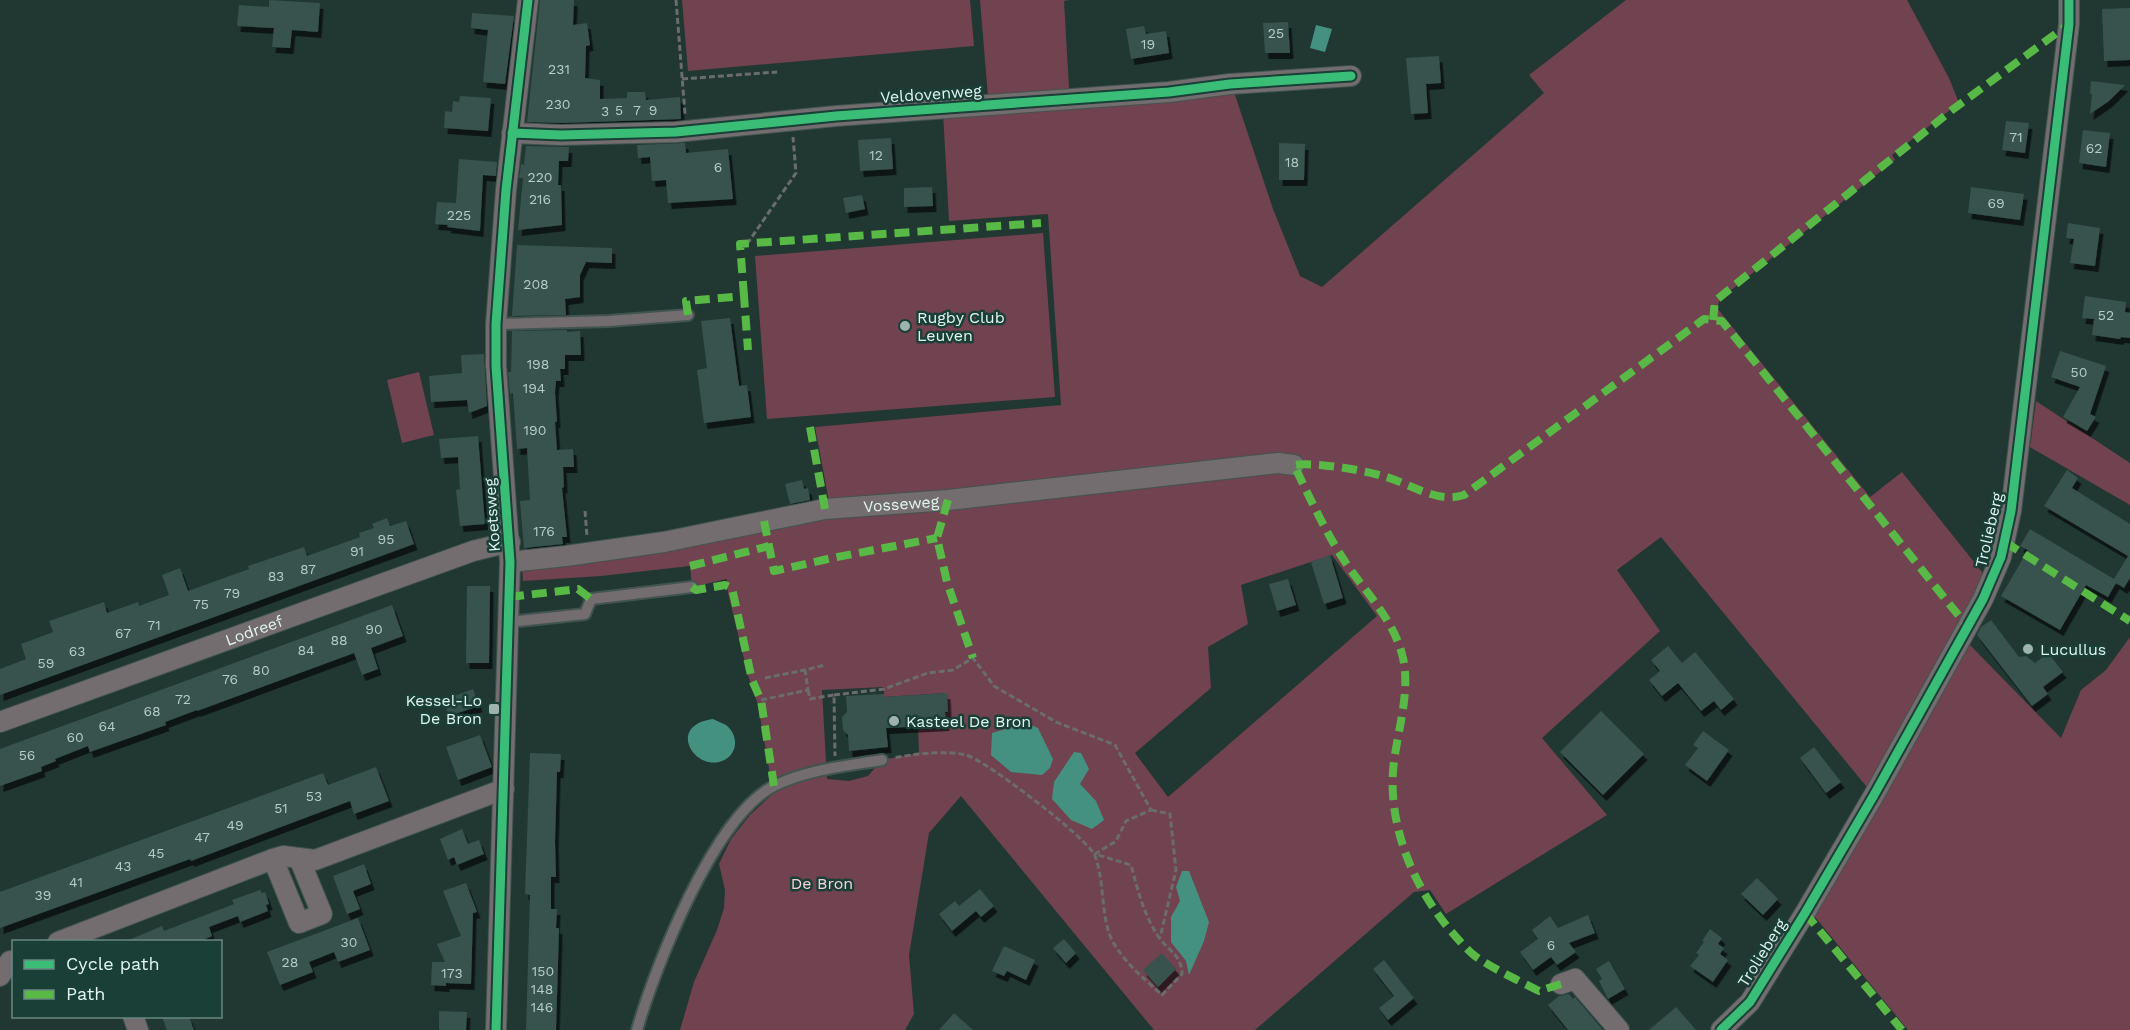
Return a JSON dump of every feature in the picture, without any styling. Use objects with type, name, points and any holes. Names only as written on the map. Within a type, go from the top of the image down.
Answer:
[{"type":"street","name":"Koetsweg","points":[[496,1030],[510,542],[496,366],[496,324],[512,133],[528,0]]},
{"type":"street","name":"Trolieberg","points":[[1721,1030],[1750,1002],[1805,913],[1983,600],[2001,557],[2017,467],[2073,2]]},
{"type":"street","name":"Veldovenweg","points":[[512,133],[561,135],[686,131],[1157,93],[1230,84],[1352,76]]},
{"type":"street","name":"Vosseweg","points":[[510,562],[663,542],[825,509],[948,500],[1278,463],[1294,465]]},
{"type":"street","name":"Lodreef","points":[[0,722],[473,551],[510,542]]},
{"type":"street","points":[[69,940],[102,934],[273,859],[283,856],[315,860],[504,789]]},
{"type":"street","points":[[273,859],[299,923],[322,914],[299,858]]},
{"type":"street","points":[[1561,984],[1575,979],[1619,1030]]},
{"type":"lane","points":[[496,324],[609,321],[688,315]]},
{"type":"lane","points":[[508,622],[585,614],[591,599],[692,587]]},
{"type":"lane","points":[[637,1030],[664,953],[690,894],[723,838],[747,807],[774,786],[801,775],[882,760]]},
{"type":"path","points":[[676,0],[686,131]]},
{"type":"path","points":[[682,80],[777,72]]},
{"type":"path","points":[[747,244],[796,173],[792,121]]},
{"type":"path","points":[[585,511],[589,553]]},
{"type":"path","points":[[805,670],[810,699],[884,689],[928,674],[953,670],[973,658],[994,686],[1056,722],[1115,745],[1151,810]]},
{"type":"path","points":[[765,678],[825,665]]},
{"type":"path","points":[[761,700],[808,690]]},
{"type":"path","points":[[834,695],[835,768]]},
{"type":"path","points":[[882,760],[919,753],[967,755],[1013,785],[1076,833],[1095,854],[1131,865],[1141,905],[1160,938],[1182,964],[1182,974],[1162,995],[1132,969],[1110,934],[1095,854]]},
{"type":"path","points":[[1095,854],[1116,841],[1126,821],[1151,810],[1170,814],[1176,870],[1160,938]]},
{"type":"green space","points":[[682,0],[970,0],[974,46],[688,71]]},
{"type":"green space","name":"De Bron","points":[[980,0],[1070,0],[1064,1],[1070,105],[1234,92],[1273,209],[1300,276],[1322,287],[1544,93],[1529,75],[1626,0],[1907,0],[1949,78],[1959,103],[1892,155],[1895,160],[1720,299],[1717,308],[1870,497],[1902,472],[1986,577],[1959,623],[1968,643],[2061,738],[2081,690],[2106,670],[2130,637],[2130,1030],[1908,1030],[1815,917],[1816,909],[1880,799],[1866,786],[1661,537],[1617,570],[1660,631],[1542,738],[1607,815],[1446,914],[1430,890],[1414,892],[1255,1030],[1154,1030],[961,796],[929,833],[909,955],[914,1014],[905,1030],[680,1030],[694,982],[724,908],[725,890],[719,864],[731,839],[750,815],[778,789],[771,780],[758,705],[748,675],[728,593],[727,579],[692,587],[690,566],[601,576],[523,581],[522,567],[831,512],[815,427],[1061,405],[1048,214],[949,221],[943,112],[988,97]],"holes":[[[1332,555],[1377,616],[1168,797],[1135,753],[1211,688],[1208,647],[1248,624],[1241,585]],[[884,687],[884,697],[947,693],[948,712],[918,726],[919,753],[882,760],[868,776],[849,781],[827,779],[822,690]]]},
{"type":"green space","name":"Rugby Club Leuven","points":[[1043,233],[1055,397],[767,419],[755,256]]},
{"type":"green space","points":[[419,372],[434,435],[402,443],[387,380]]},
{"type":"green space","points":[[2036,401],[2130,463],[2130,505],[2030,447]]},
{"type":"shaded area","points":[[1316,25],[1332,29],[1325,52],[1310,48]]},
{"type":"shaded area","points":[[713,719],[726,725],[735,740],[730,756],[719,762],[700,759],[689,745],[688,737],[691,729],[699,723]]},
{"type":"shaded area","points":[[1026,723],[1038,728],[1053,759],[1050,768],[1042,775],[1011,772],[991,755],[992,733]]},
{"type":"shaded area","points":[[1074,752],[1081,753],[1089,769],[1080,784],[1096,801],[1104,820],[1092,829],[1071,820],[1052,799],[1054,782]]},
{"type":"shaded area","points":[[1182,871],[1189,871],[1209,922],[1204,941],[1189,975],[1186,961],[1171,942],[1171,917],[1180,901],[1176,887]]},
{"type":"building","points":[[269,0],[320,3],[318,32],[292,30],[290,48],[272,47],[274,28],[237,26],[239,5],[269,7]]},
{"type":"building","points":[[540,0],[574,0],[573,25],[587,23],[590,45],[586,46],[585,78],[600,80],[600,99],[627,98],[627,92],[645,92],[646,100],[680,97],[681,119],[527,122]]},
{"type":"building","points":[[2130,8],[2130,60],[2104,61],[2102,9]]},
{"type":"building","points":[[472,13],[514,16],[505,84],[483,82],[488,30],[471,28]]},
{"type":"building","points":[[1288,22],[1290,53],[1265,53],[1263,23]]},
{"type":"building","points":[[1144,26],[1146,34],[1166,31],[1169,53],[1131,59],[1126,29]]},
{"type":"building","points":[[1439,56],[1441,83],[1426,84],[1428,113],[1411,114],[1406,58]]},
{"type":"building","points":[[2091,81],[2125,85],[2109,101],[2090,114]]},
{"type":"building","points":[[460,96],[491,98],[488,131],[444,128],[445,111],[452,112],[453,101],[459,102]]},
{"type":"building","points":[[2006,121],[2029,123],[2025,153],[2002,150]]},
{"type":"building","points":[[2083,130],[2110,133],[2106,167],[2079,163]]},
{"type":"building","points":[[891,138],[893,169],[860,171],[858,140]]},
{"type":"building","points":[[685,143],[686,153],[728,149],[733,199],[668,203],[666,180],[652,181],[650,157],[638,158],[637,145]]},
{"type":"building","points":[[1279,143],[1305,144],[1304,180],[1279,180]]},
{"type":"building","points":[[526,146],[569,147],[568,161],[559,161],[558,185],[561,185],[562,225],[518,230],[523,178],[519,178],[521,164],[524,165]]},
{"type":"building","points":[[459,159],[497,162],[496,176],[483,175],[480,231],[435,224],[437,202],[456,203]]},
{"type":"building","points":[[932,187],[933,206],[904,207],[904,188]]},
{"type":"building","points":[[1971,187],[2024,194],[2020,220],[1968,213]]},
{"type":"building","points":[[862,195],[865,209],[846,213],[843,198]]},
{"type":"building","points":[[2068,223],[2100,228],[2095,266],[2070,263],[2074,239],[2066,238]]},
{"type":"building","points":[[517,245],[612,248],[612,263],[586,262],[580,275],[580,297],[565,299],[566,315],[512,316]]},
{"type":"building","points":[[2085,296],[2126,302],[2125,312],[2130,313],[2130,338],[2092,335],[2094,319],[2082,318]]},
{"type":"building","points":[[730,318],[739,386],[747,385],[751,417],[704,423],[697,370],[707,368],[701,321]]},
{"type":"building","points":[[567,330],[567,332],[580,331],[581,355],[565,355],[565,369],[560,369],[561,381],[556,381],[555,392],[557,450],[573,449],[574,467],[563,467],[564,487],[562,488],[567,537],[562,537],[563,544],[524,548],[520,501],[530,500],[527,448],[517,449],[513,393],[510,394],[508,372],[511,372],[512,331]]},
{"type":"building","points":[[2060,351],[2106,366],[2090,414],[2096,417],[2087,431],[2063,417],[2080,387],[2051,377]]},
{"type":"building","points":[[484,354],[487,406],[469,413],[467,400],[431,402],[429,376],[462,373],[461,355]]},
{"type":"building","points":[[478,436],[485,524],[460,526],[456,490],[460,489],[458,457],[441,458],[439,439]]},
{"type":"building","points":[[2067,470],[2078,478],[2072,488],[2130,524],[2130,578],[2124,588],[2116,583],[2108,597],[2086,585],[2060,630],[2001,596],[2028,550],[2020,546],[2030,529],[2114,579],[2128,556],[2044,506]]},
{"type":"building","points":[[802,480],[804,489],[808,488],[810,500],[790,504],[785,484]]},
{"type":"building","points":[[387,518],[390,526],[406,521],[414,544],[0,695],[0,669],[26,659],[21,644],[53,632],[49,621],[104,602],[107,613],[138,602],[139,606],[169,595],[162,575],[180,568],[188,591],[249,569],[248,566],[304,547],[307,556],[360,537],[359,533],[374,528],[372,524]]},
{"type":"building","points":[[1330,555],[1343,598],[1324,604],[1311,562]]},
{"type":"building","points":[[1288,579],[1296,605],[1277,611],[1269,584]]},
{"type":"building","points":[[467,586],[490,586],[489,663],[466,663]]},
{"type":"building","points":[[392,605],[403,636],[371,648],[378,669],[362,675],[354,653],[90,752],[88,746],[55,759],[56,761],[41,767],[42,771],[0,786],[0,749]]},
{"type":"building","points":[[1991,620],[2019,657],[2026,656],[2035,663],[2048,653],[2063,672],[2043,687],[2048,694],[2032,706],[1977,635],[1981,627]]},
{"type":"building","points":[[1668,646],[1682,663],[1695,652],[1734,699],[1721,710],[1714,701],[1701,711],[1678,683],[1662,696],[1649,680],[1660,671],[1651,660]]},
{"type":"building","points":[[473,689],[479,706],[449,716],[443,700]]},
{"type":"building","name":"Kasteel De Bron","points":[[947,693],[946,725],[886,728],[888,747],[849,751],[848,735],[843,730],[842,717],[847,712],[846,696],[884,694],[884,697]]},
{"type":"building","points":[[1601,711],[1644,754],[1603,795],[1560,752]]},
{"type":"building","points":[[1703,731],[1729,750],[1707,781],[1685,765],[1698,748],[1693,745]]},
{"type":"building","points":[[480,735],[492,767],[458,780],[446,747]]},
{"type":"building","points":[[1814,747],[1841,782],[1826,793],[1800,758]]},
{"type":"building","points":[[530,753],[561,754],[560,772],[557,772],[556,877],[551,877],[551,909],[557,909],[556,928],[559,928],[556,1030],[526,1030],[530,895],[525,894]]},
{"type":"building","points":[[376,767],[389,801],[354,814],[350,801],[191,861],[190,859],[0,928],[0,892],[323,773],[328,785]]},
{"type":"building","points":[[462,829],[468,844],[479,840],[484,854],[457,865],[454,857],[448,860],[440,839]]},
{"type":"building","points":[[364,864],[371,884],[353,891],[360,909],[347,914],[333,876]]},
{"type":"building","points":[[1757,878],[1778,899],[1763,915],[1741,894]]},
{"type":"building","points":[[466,883],[477,912],[473,913],[471,984],[431,985],[432,962],[445,962],[437,944],[461,936],[443,891]]},
{"type":"building","points":[[980,889],[994,906],[981,917],[976,911],[952,931],[939,914],[955,901],[959,906]]},
{"type":"building","points":[[260,890],[262,893],[265,892],[269,904],[266,905],[268,911],[240,922],[238,916],[209,927],[212,936],[203,940],[129,940],[162,926],[164,931],[234,904],[232,900]]},
{"type":"building","points":[[1588,915],[1595,933],[1569,943],[1576,952],[1557,965],[1551,957],[1533,970],[1520,952],[1538,939],[1532,930],[1550,916],[1558,928]]},
{"type":"building","points":[[358,918],[370,950],[338,962],[334,952],[309,962],[313,972],[280,985],[267,952]]},
{"type":"building","points":[[1710,929],[1722,938],[1718,944],[1724,948],[1720,954],[1728,960],[1713,982],[1690,966],[1699,955],[1696,953]]},
{"type":"building","points":[[1064,939],[1076,953],[1066,963],[1053,948]]},
{"type":"building","points":[[1004,946],[1035,960],[1026,980],[1007,971],[1004,976],[992,971]]},
{"type":"building","points":[[1162,953],[1176,969],[1158,987],[1143,970]]},
{"type":"building","points":[[1384,960],[1414,998],[1388,1020],[1379,1008],[1394,996],[1373,969]]},
{"type":"building","points":[[1609,961],[1625,989],[1608,999],[1599,981],[1602,979],[1596,969]]},
{"type":"building","points":[[1569,994],[1573,999],[1575,997],[1603,1030],[1568,1030],[1548,1005],[1559,996]]},
{"type":"building","points":[[1676,1007],[1696,1030],[1649,1030]]},
{"type":"building","points":[[439,1011],[467,1012],[466,1030],[439,1030]]},
{"type":"building","points":[[954,1013],[973,1030],[939,1030]]},
{"type":"building","points":[[162,1018],[189,1018],[194,1030],[167,1030]]},
{"type":"marked path","points":[[1713,320],[1715,301],[1952,110],[2069,24]]},
{"type":"marked path","points":[[744,296],[740,244],[1041,223]]},
{"type":"marked path","points":[[688,315],[686,301],[744,296],[748,350]]},
{"type":"marked path","points":[[1561,984],[1539,991],[1475,956],[1437,913],[1415,876],[1400,835],[1393,792],[1393,771],[1404,700],[1403,658],[1388,622],[1334,544],[1294,465],[1352,469],[1393,479],[1433,495],[1444,497],[1464,495],[1704,319],[1722,321],[1967,626]]},
{"type":"marked path","points":[[810,427],[825,509]]},
{"type":"marked path","points":[[948,500],[937,538],[947,582],[973,658]]},
{"type":"marked path","points":[[764,521],[774,571],[937,538]]},
{"type":"marked path","points":[[2005,542],[2130,621]]},
{"type":"marked path","points":[[690,566],[769,546]]},
{"type":"marked path","points":[[692,587],[696,590],[725,585],[732,588],[752,680],[761,700],[774,786]]},
{"type":"marked path","points":[[509,597],[578,589],[591,599]]},
{"type":"marked path","points":[[1805,913],[1902,1030]]},
{"type":"cycle path","points":[[496,1030],[510,562],[496,366],[496,324],[506,190],[528,0]]},
{"type":"cycle path","points":[[1721,1030],[1750,1002],[1805,913],[1874,795],[1983,599],[2001,557],[2011,511],[2069,24],[2069,0]]},
{"type":"cycle path","points":[[512,133],[561,135],[676,132],[836,116],[1169,92],[1230,84],[1351,76]]},
{"type":"place","name":"Rugby Club Leuven","points":[[905,326]]},
{"type":"place","name":"Lucullus","points":[[2028,649]]},
{"type":"place","name":"Kessel-Lo De Bron","points":[[494,709]]},
{"type":"place","name":"Kasteel De Bron","points":[[894,721]]}]
